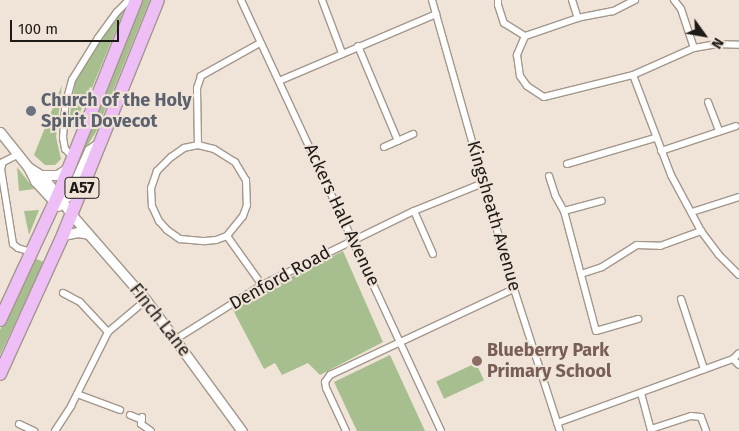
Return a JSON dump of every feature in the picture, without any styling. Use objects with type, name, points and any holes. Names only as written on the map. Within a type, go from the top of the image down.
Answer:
[{"type":"highway","name":"A57","points":[[0,320],[31,252],[58,200],[70,163],[136,0]]},
{"type":"highway","name":"A57","points":[[0,374],[63,235],[158,0]]},
{"type":"street","points":[[41,175],[57,175],[70,163],[63,138],[65,106],[72,80],[98,38],[117,12],[129,0]]},
{"type":"street","name":"Ackers Hall Avenue","points":[[241,0],[441,431]]},
{"type":"street","points":[[322,0],[342,52]]},
{"type":"street","name":"Kingsheath Avenue","points":[[432,0],[514,289],[560,431]]},
{"type":"street","points":[[498,0],[504,23],[525,36]]},
{"type":"street","points":[[572,0],[578,18]]},
{"type":"street","points":[[636,0],[614,10],[578,18],[525,36],[517,55],[520,76],[527,86],[544,97],[633,75],[694,48],[716,44],[739,44]]},
{"type":"street","points":[[674,0],[682,9],[694,48]]},
{"type":"street","points":[[279,81],[342,52],[436,14]]},
{"type":"street","points":[[198,145],[197,88],[201,76],[260,44]]},
{"type":"street","points":[[358,46],[398,141]]},
{"type":"street","points":[[633,75],[655,138],[671,175],[701,231],[719,255],[739,275]]},
{"type":"street","points":[[708,102],[719,131]]},
{"type":"street","points":[[660,151],[736,126]]},
{"type":"street","points":[[0,132],[28,167],[35,181],[58,200]]},
{"type":"street","points":[[384,146],[413,134]]},
{"type":"street","points":[[567,164],[655,138]]},
{"type":"street","points":[[58,200],[68,195],[89,150],[101,142]]},
{"type":"street","points":[[198,145],[214,149],[235,162],[246,180],[248,192],[247,206],[243,216],[227,236],[216,240],[180,239],[167,230],[159,221],[152,206],[151,188],[157,171],[170,157],[184,148],[198,145]]},
{"type":"street","points":[[18,155],[3,162],[1,169],[13,242],[18,248],[31,252]]},
{"type":"street","points":[[28,167],[41,175],[58,200]]},
{"type":"street","points":[[549,176],[555,195],[564,211],[596,331],[638,319]]},
{"type":"street","name":"Denford Road","points":[[176,339],[262,285],[353,239],[414,211],[483,183]]},
{"type":"street","points":[[692,212],[739,197]]},
{"type":"street","name":"Finch Lane","points":[[58,200],[146,300],[242,431]]},
{"type":"street","points":[[564,211],[602,201]]},
{"type":"street","points":[[414,211],[433,254]]},
{"type":"street","points":[[581,274],[602,268],[637,245],[660,246],[701,231]]},
{"type":"street","points":[[63,235],[78,232],[88,234]]},
{"type":"street","points":[[227,236],[262,285]]},
{"type":"street","points":[[346,431],[325,382],[330,375],[514,289]]},
{"type":"street","points":[[63,293],[80,302],[108,332]]},
{"type":"street","points":[[681,299],[704,369]]},
{"type":"street","points":[[55,431],[77,394],[108,332],[146,300]]},
{"type":"street","points":[[557,424],[733,359],[739,353]]},
{"type":"street","points":[[733,359],[739,365]]},
{"type":"street","points":[[77,394],[120,410]]},
{"type":"street","points":[[641,394],[651,430],[691,416],[700,417],[706,431]]},
{"type":"street","points":[[130,415],[142,419],[141,424],[151,431]]},
{"type":"street","points":[[19,424],[34,431]]},
{"type":"green space","points":[[142,0],[150,0],[96,132],[87,146],[83,146]]},
{"type":"green space","points":[[122,9],[124,10],[74,128],[68,126],[75,83],[95,47]]},
{"type":"green space","points":[[62,85],[56,137],[61,159],[55,165],[45,165],[34,155]]},
{"type":"green space","points":[[17,167],[34,189],[19,191]]},
{"type":"green space","points":[[39,210],[29,235],[24,211]]},
{"type":"green space","points":[[343,251],[383,342],[320,375],[308,363],[282,375],[275,363],[264,369],[233,310],[287,279]]},
{"type":"green space","points":[[34,258],[44,262],[0,355],[0,330]]},
{"type":"green space","points":[[390,355],[425,431],[357,431],[334,382]]},
{"type":"green space","points":[[476,363],[484,380],[444,399],[436,382]]},
{"type":"place","name":"Church of the Holy Spirit Dovecot","points":[[31,111]]},
{"type":"place","name":"Blueberry Park Primary School","points":[[477,361]]}]
